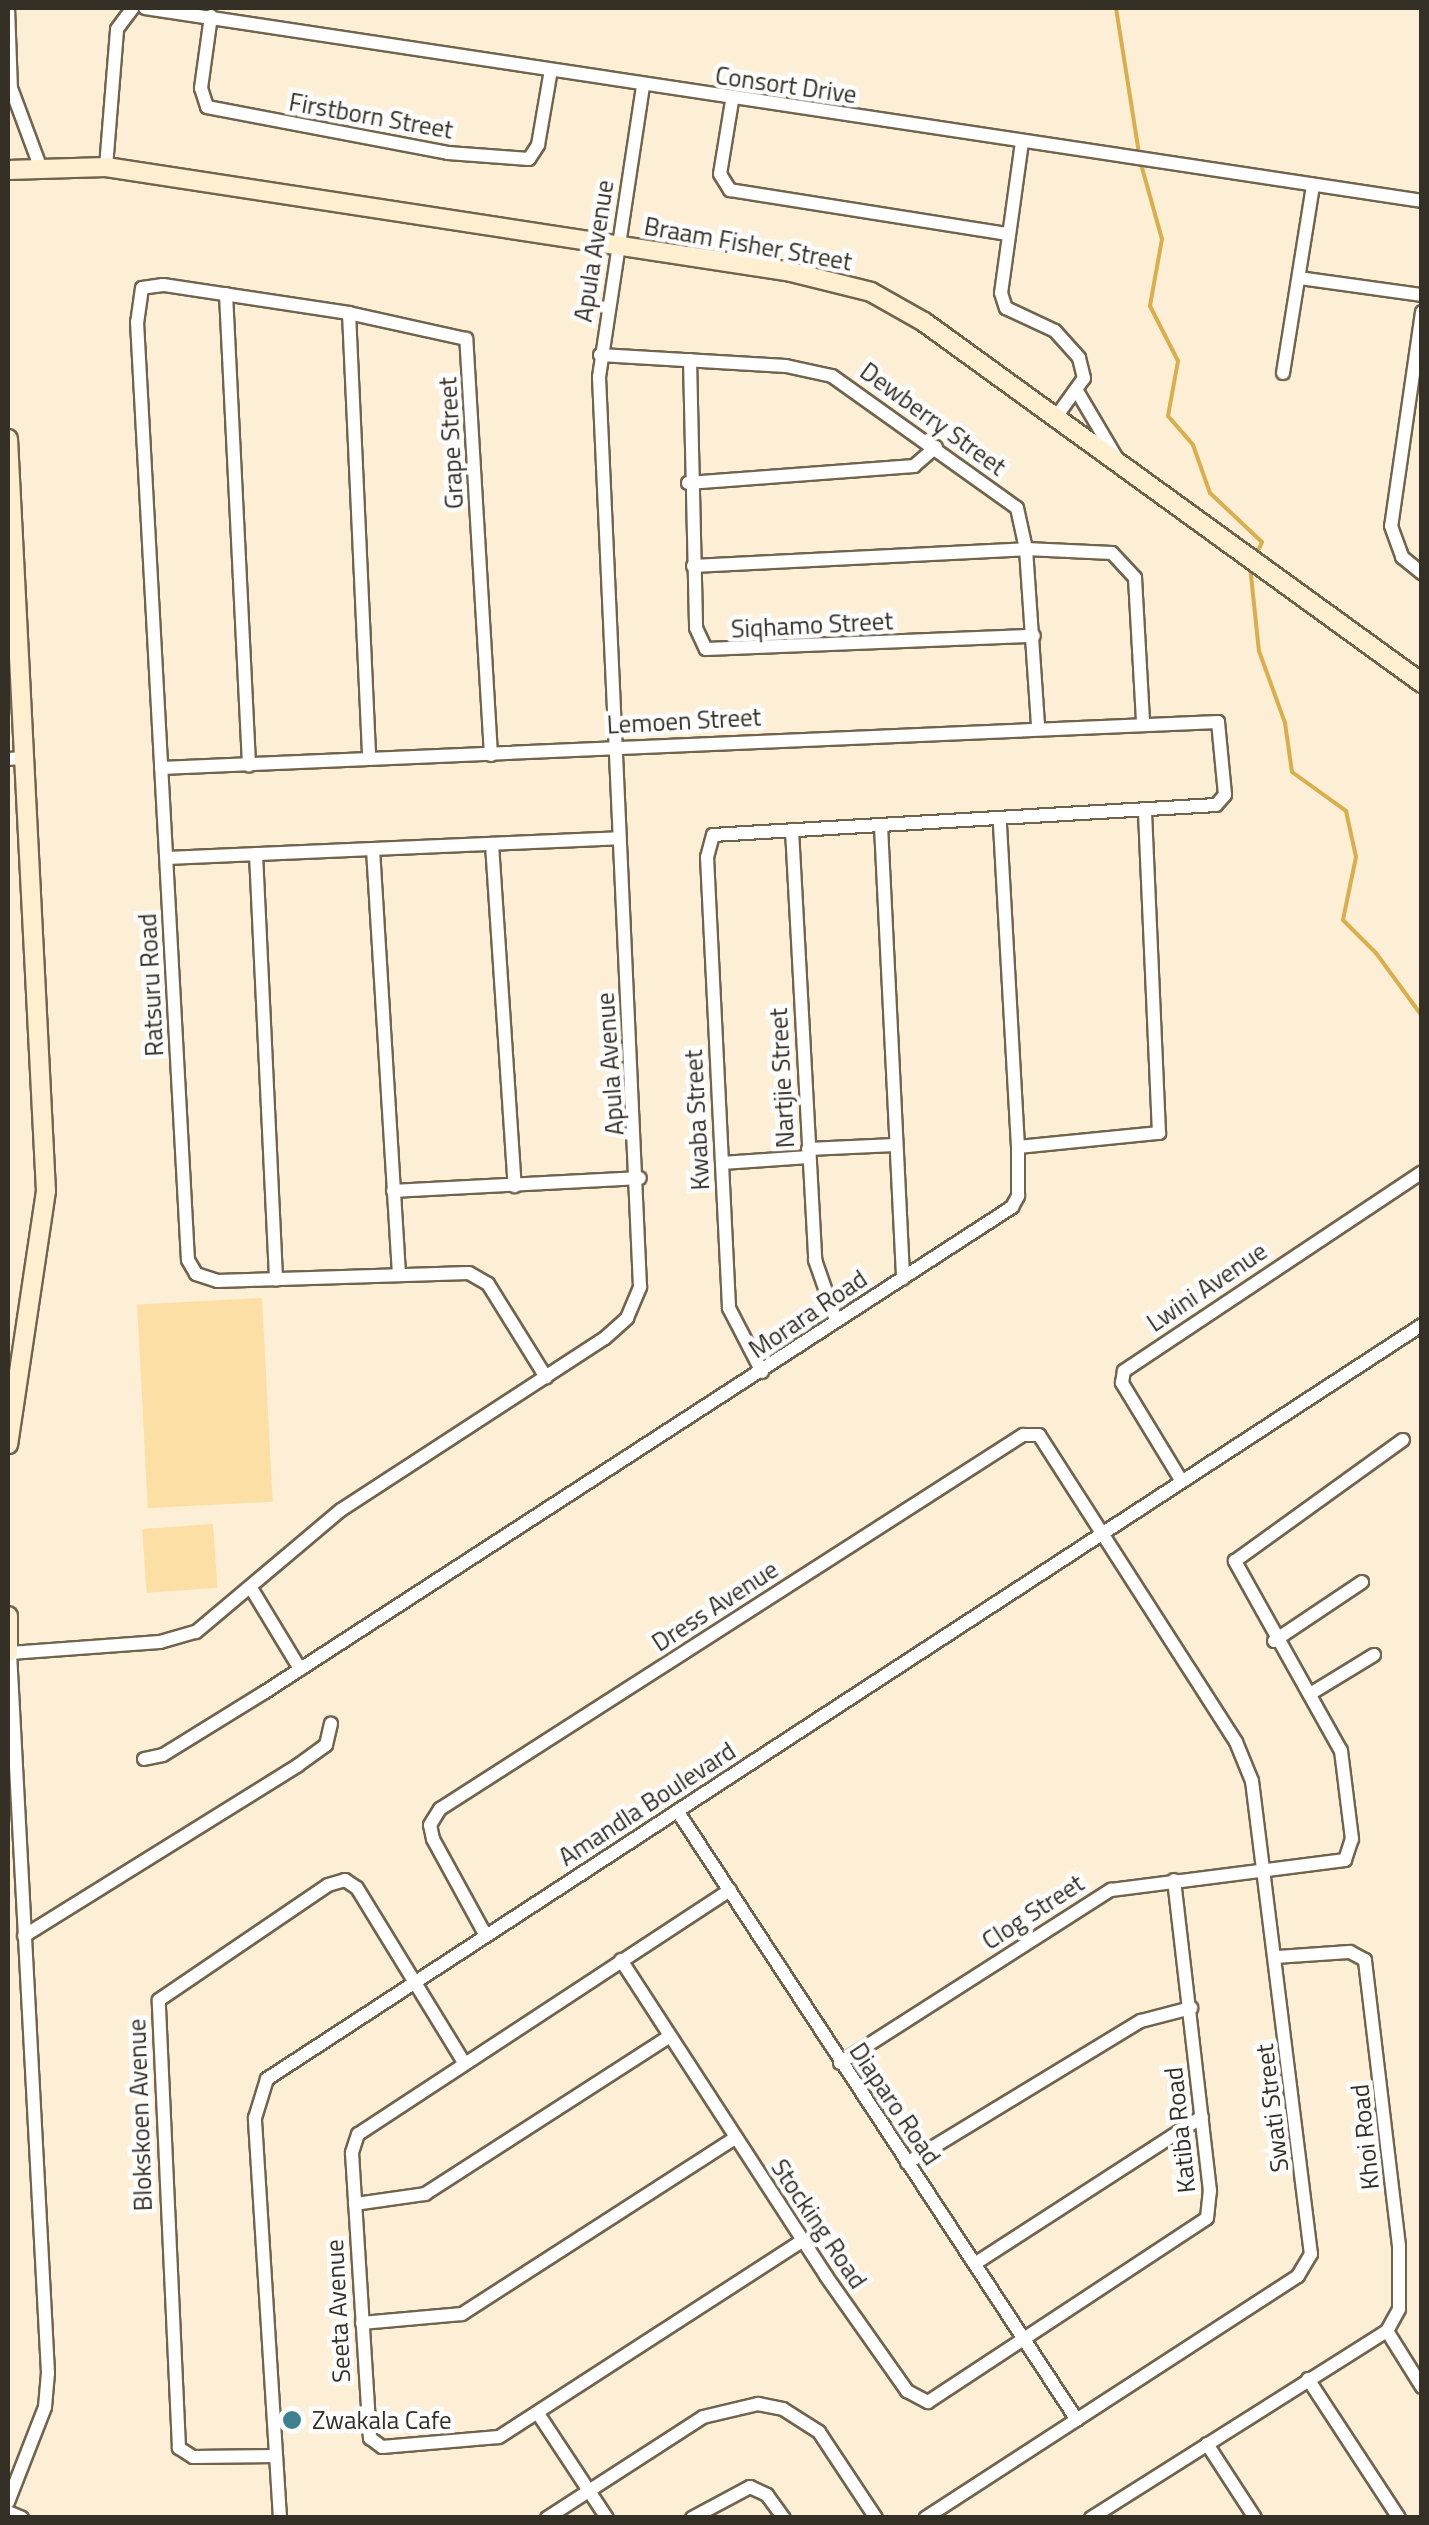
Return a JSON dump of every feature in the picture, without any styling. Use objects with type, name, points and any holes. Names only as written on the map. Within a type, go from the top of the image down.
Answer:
[{"type":"street","points":[[8,8],[12,88],[40,166]]},
{"type":"street","points":[[106,167],[117,29],[132,8]]},
{"type":"street","name":"Consort Drive","points":[[145,8],[732,100],[1422,201]]},
{"type":"street","name":"Firstborn Street","points":[[211,16],[201,88],[207,107],[448,153],[529,159],[538,145],[551,70]]},
{"type":"street","name":"Apula Avenue","points":[[8,1653],[181,1638],[251,1588],[341,1510],[605,1338],[634,1305],[643,1266],[640,1178],[619,838],[600,355],[643,86]]},
{"type":"street","points":[[732,100],[720,174],[730,190],[1009,234]]},
{"type":"street","points":[[1022,142],[1002,301],[1010,311],[1029,316],[1075,348],[1084,378],[1056,417]]},
{"type":"street","name":"Braam Fisher Street","points":[[8,170],[40,166],[106,167],[792,272],[871,292],[924,322],[1422,683]]},
{"type":"street","points":[[1283,373],[1313,185]]},
{"type":"street","points":[[1298,278],[1422,295]]},
{"type":"street","name":"Grape Street","points":[[142,288],[226,294],[349,313],[466,339],[490,755]]},
{"type":"street","name":"Ratsuru Road","points":[[142,288],[136,312],[188,1260],[208,1280],[398,1273],[478,1276],[546,1377]]},
{"type":"street","points":[[226,294],[249,764]]},
{"type":"street","points":[[1422,312],[1417,382],[1391,526],[1402,557],[1422,574]]},
{"type":"street","points":[[349,313],[369,759]]},
{"type":"street","name":"Dewberry Street","points":[[600,355],[690,360],[832,376],[1017,508],[1026,549],[1038,727]]},
{"type":"street","name":"Siqhamo Street","points":[[690,360],[688,482],[698,636],[714,652],[1034,636]]},
{"type":"street","points":[[1077,392],[1122,466]]},
{"type":"street","points":[[8,438],[16,758],[46,1191],[8,1444]]},
{"type":"street","points":[[688,482],[914,466],[936,447]]},
{"type":"street","points":[[693,566],[1094,548],[1132,570],[1143,723]]},
{"type":"street","name":"Lemoen Street","points":[[161,768],[1210,719],[1221,728],[1225,794],[1216,805],[1145,812]]},
{"type":"street","points":[[792,830],[1145,812],[1159,1132],[1018,1147]]},
{"type":"street","name":"Morara Road","points":[[144,1759],[163,1756],[1012,1207],[1018,1196],[1018,1147],[1000,820]]},
{"type":"street","points":[[882,826],[903,1278]]},
{"type":"street","name":"Kwaba Street","points":[[762,1372],[730,1316],[707,857],[712,835],[792,830]]},
{"type":"street","name":"Nartjie Street","points":[[792,830],[816,1271],[836,1320]]},
{"type":"street","points":[[168,858],[619,838]]},
{"type":"street","points":[[492,844],[515,1186]]},
{"type":"street","points":[[373,849],[398,1273]]},
{"type":"street","points":[[256,854],[276,1280]]},
{"type":"street","points":[[722,1162],[895,1145]]},
{"type":"street","name":"Lwini Avenue","points":[[1182,1480],[1122,1384],[1124,1371],[1422,1172]]},
{"type":"street","points":[[394,1191],[640,1178]]},
{"type":"street","name":"Amandla Boulevard","points":[[280,2518],[258,2097],[282,2065],[678,1812],[1422,1325]]},
{"type":"street","name":"Dress Avenue","points":[[485,1934],[433,1839],[430,1825],[440,1809],[1023,1435],[1043,1440],[1100,1533]]},
{"type":"street","points":[[1374,1655],[1310,1694],[1274,1640],[1235,1562],[1403,1440]]},
{"type":"street","name":"Swati Street","points":[[926,2518],[1298,2276],[1309,2262],[1268,1872],[1244,1758],[1100,1533]]},
{"type":"street","points":[[1274,1640],[1362,1582]]},
{"type":"street","points":[[251,1588],[300,1668]]},
{"type":"street","points":[[8,1616],[11,1752],[48,2390],[8,2502]]},
{"type":"street","name":"Clog Street","points":[[840,2063],[1111,1890],[1335,1864],[1351,1848],[1349,1785],[1340,1751],[1310,1694]]},
{"type":"street","points":[[24,1936],[297,1766],[326,1745],[330,1724]]},
{"type":"street","name":"Diaparo Road","points":[[678,1812],[1077,2420]]},
{"type":"street","name":"Blokskoen Avenue","points":[[276,2456],[194,2457],[179,2448],[159,2000],[340,1880],[358,1888],[463,2061]]},
{"type":"street","name":"Katiba Road","points":[[1026,2338],[1207,2218],[1202,2117],[1174,1880]]},
{"type":"street","name":"Seeta Avenue","points":[[730,1890],[463,2061],[358,2134],[355,2204],[368,2428],[376,2445],[494,2439],[539,2415],[802,2240]]},
{"type":"street","name":"Khoi Road","points":[[1277,1957],[1350,1952],[1365,1960],[1402,2274],[1399,2309],[1387,2332]]},
{"type":"street","name":"Stocking Road","points":[[621,1960],[802,2240],[920,2401],[933,2400],[1026,2338]]},
{"type":"street","points":[[907,2163],[1130,2028],[1191,2008]]},
{"type":"street","points":[[355,2204],[424,2194],[669,2037]]},
{"type":"street","points":[[976,2263],[1202,2117]]},
{"type":"street","points":[[362,2323],[462,2314],[734,2139]]},
{"type":"street","points":[[1101,2515],[1308,2378],[1387,2332],[1422,2387]]},
{"type":"street","points":[[1308,2378],[1399,2518]]},
{"type":"street","points":[[548,2518],[703,2418],[758,2404],[783,2409],[819,2432],[876,2518]]},
{"type":"street","points":[[539,2415],[607,2518]]},
{"type":"street","points":[[1207,2444],[1255,2518]]},
{"type":"street","points":[[692,2518],[750,2487],[767,2495],[784,2518]]},
{"type":"street","points":[[8,2512],[22,2518]]},
{"type":"shaded area","points":[[262,1298],[273,1502],[148,1508],[137,1305]]},
{"type":"shaded area","points":[[213,1524],[217,1588],[147,1593],[142,1529]]},
{"type":"waterway","points":[[1116,8],[1139,154]]},
{"type":"waterway","points":[[1141,164],[1162,239],[1150,306],[1178,361],[1168,416],[1193,445],[1210,493],[1262,542],[1257,553]]},
{"type":"waterway","points":[[1250,566],[1259,651],[1285,723],[1292,772],[1346,811],[1356,857],[1343,920],[1376,953],[1422,1016]]},
{"type":"place","name":"Zwakala Cafe","points":[[292,2420]]}]
